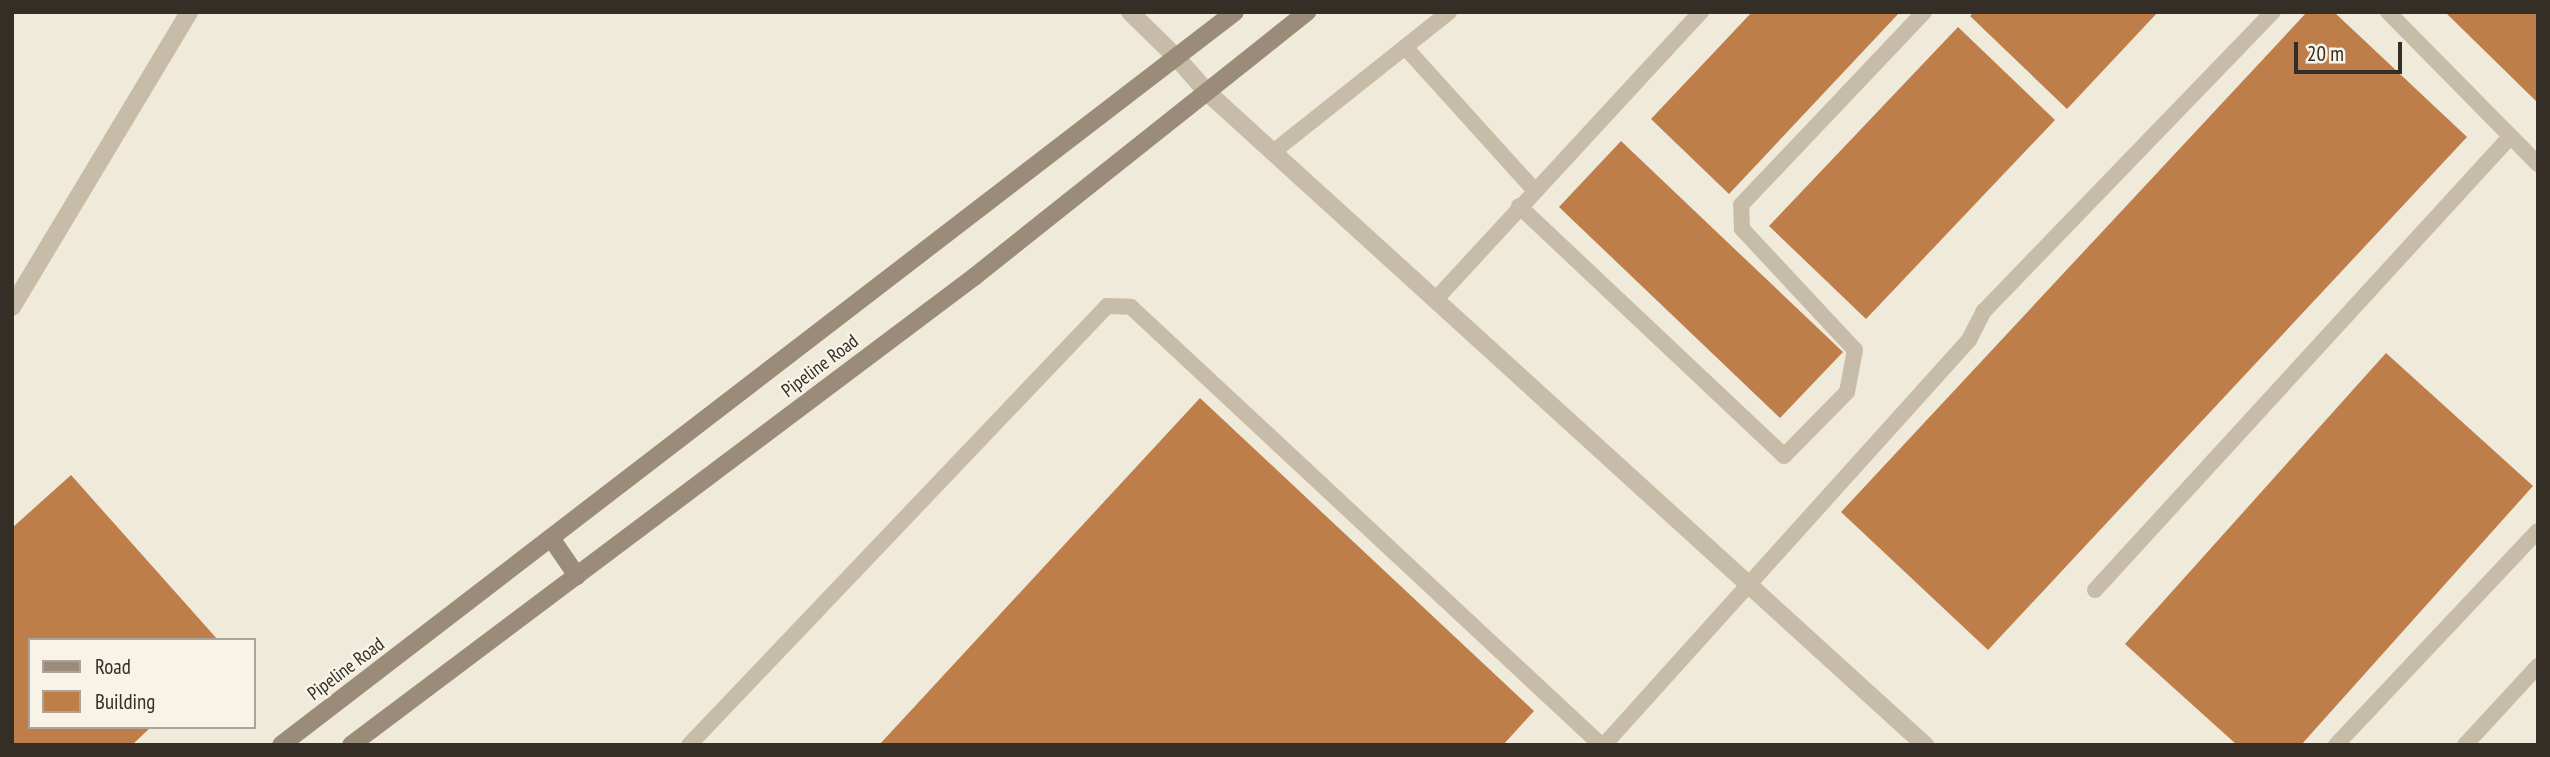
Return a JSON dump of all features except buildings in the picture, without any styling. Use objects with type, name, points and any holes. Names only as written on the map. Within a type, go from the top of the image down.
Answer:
[{"type":"main road","name":"Pipeline Road","points":[[281,745],[1235,12]]},
{"type":"main road","name":"Pipeline Road","points":[[351,745],[974,277],[1307,12]]},
{"type":"main road","points":[[551,538],[576,576]]},
{"type":"street","points":[[12,307],[189,12]]},
{"type":"street","points":[[1130,12],[1207,92],[1925,745]]},
{"type":"lane","points":[[1273,152],[1449,12]]},
{"type":"lane","points":[[1436,299],[1519,206],[1701,12]]},
{"type":"lane","points":[[1519,206],[1784,456],[1847,392],[1855,350],[1742,229],[1741,205],[1924,12]]},
{"type":"lane","points":[[689,745],[1107,306],[1131,307],[1603,745],[1747,581],[1969,340],[1984,311],[2273,12]]},
{"type":"lane","points":[[2388,12],[2538,164]]},
{"type":"lane","points":[[1405,47],[1534,190]]},
{"type":"lane","points":[[2095,590],[2511,136]]},
{"type":"lane","points":[[2336,745],[2538,531]]},
{"type":"lane","points":[[2465,745],[2538,666]]}]
